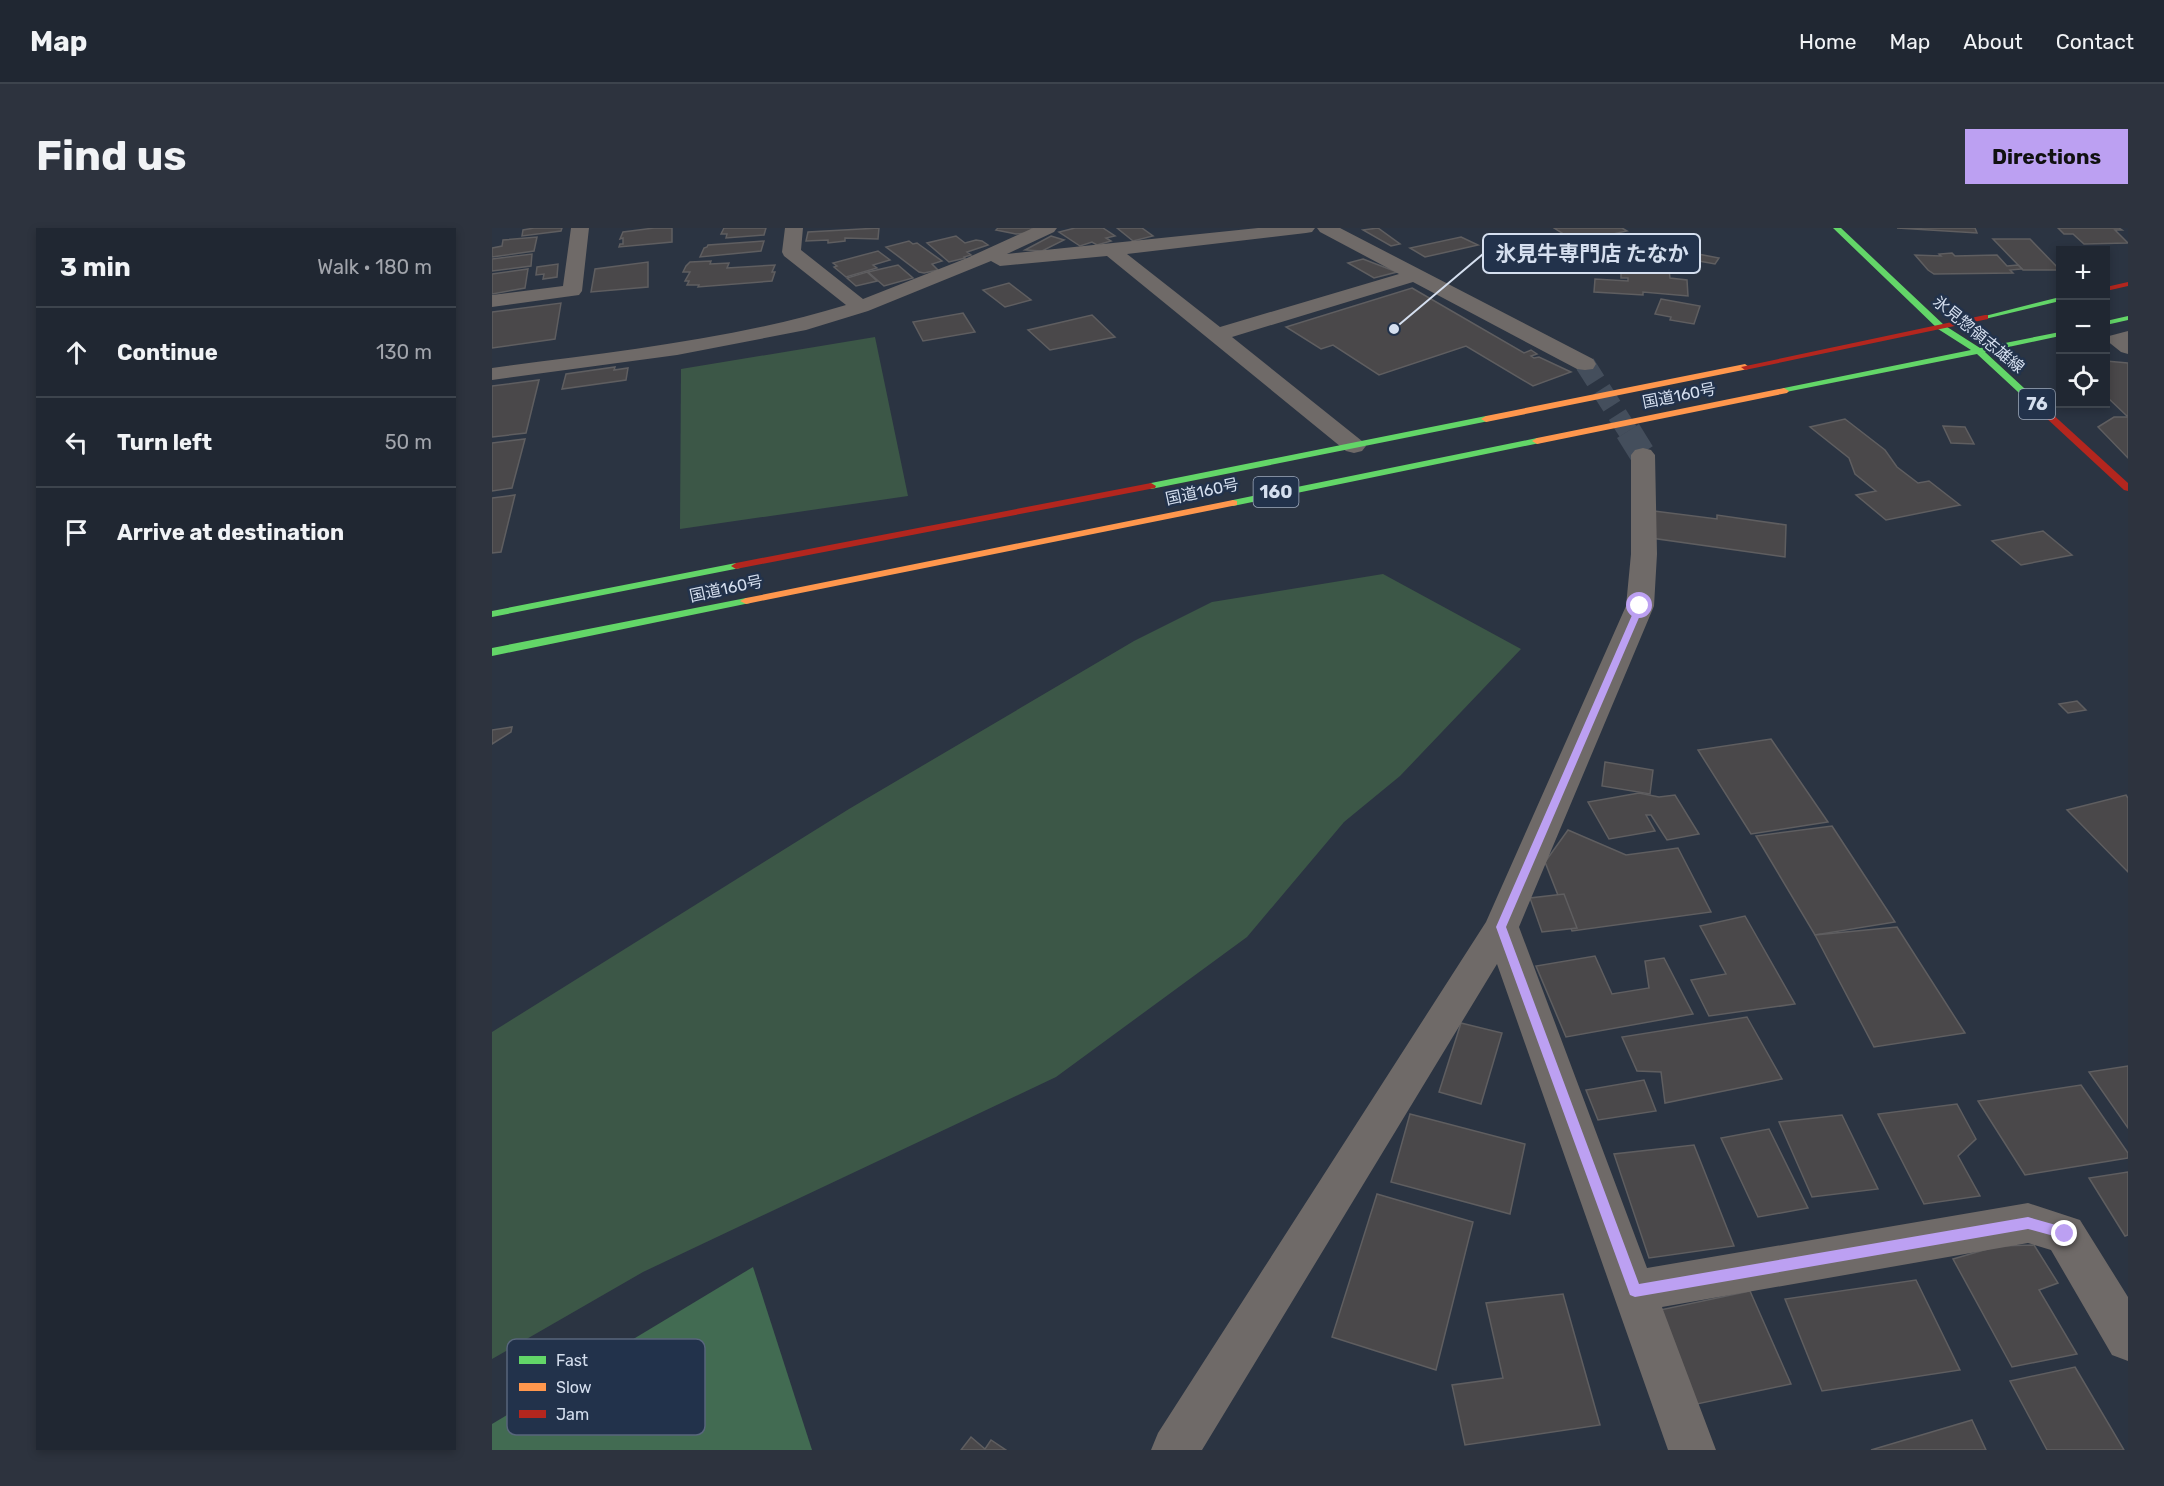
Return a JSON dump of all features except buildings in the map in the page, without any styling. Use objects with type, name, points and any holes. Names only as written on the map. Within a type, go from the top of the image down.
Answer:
[{"type":"main road","name":"氷見惣領志雄線","points":[[1837,228],[1941,327],[1980,352],[2128,488]]},
{"type":"main road","points":[[2110,288],[2128,284]]},
{"type":"main road","name":"国道160号","points":[[492,614],[1354,446],[1941,327],[2057,300]]},
{"type":"main road","points":[[2110,322],[2128,318]]},
{"type":"main road","name":"国道160号","points":[[492,652],[2056,335]]},
{"type":"street","points":[[492,301],[572,291],[579,228]]},
{"type":"street","points":[[794,228],[791,252],[861,307]]},
{"type":"street","points":[[492,374],[677,349],[806,324],[861,307],[974,262],[1048,228]]},
{"type":"street","points":[[974,262],[1112,250],[1306,228]]},
{"type":"street","points":[[1326,228],[1585,364]]},
{"type":"street","points":[[1112,250],[1354,446]]},
{"type":"street","points":[[1216,335],[1415,275]]},
{"type":"street","points":[[2128,337],[2116,340],[2128,348]]},
{"type":"street","points":[[1175,1450],[1501,927],[1640,606],[1644,554],[1642,455]]},
{"type":"street","points":[[1501,927],[1692,1450]]},
{"type":"street","points":[[1635,1291],[2028,1223],[2065,1234],[2128,1339]]},
{"type":"green space","points":[[875,337],[908,496],[680,529],[681,369]]},
{"type":"green space","points":[[1383,574],[1521,649],[1400,776],[1344,822],[1247,937],[1056,1077],[643,1272],[527,1339],[507,1339],[507,1350],[492,1359],[492,1032],[849,809],[1134,641],[1212,602]]},
{"type":"green space","points":[[753,1267],[812,1450],[492,1450],[492,1424],[507,1415],[507,1435],[705,1435],[705,1339],[633,1339]]},
{"type":"tunnel","points":[[1585,364],[1629,433]]},
{"type":"tunnel","points":[[1628,431],[1643,455]]},
{"type":"traffic: fast","points":[[1837,228],[1941,327],[1980,352],[2046,413]]},
{"type":"traffic: fast","points":[[1985,317],[2056,300]]},
{"type":"traffic: fast","points":[[2110,322],[2128,318]]},
{"type":"traffic: fast","points":[[1784,391],[2056,335]]},
{"type":"traffic: fast","points":[[1151,486],[1486,419]]},
{"type":"traffic: fast","points":[[1233,503],[1537,441]]},
{"type":"traffic: fast","points":[[492,614],[736,566]]},
{"type":"traffic: fast","points":[[492,652],[746,601]]},
{"type":"traffic: slow","points":[[1486,419],[1745,367]]},
{"type":"traffic: slow","points":[[1537,441],[1784,391]]},
{"type":"traffic: slow","points":[[746,601],[1233,503]]},
{"type":"traffic: jam","points":[[2110,288],[2128,284]]},
{"type":"traffic: jam","points":[[1745,367],[1985,317]]},
{"type":"traffic: jam","points":[[2046,413],[2128,488]]},
{"type":"traffic: jam","points":[[736,566],[1151,486]]},
{"type":"place","name":"氷見牛専門店 たなか","points":[[1394,329]]},
{"type":"route","points":[[1640,606],[1501,927],[1635,1291],[2028,1223],[2065,1234]]}]
